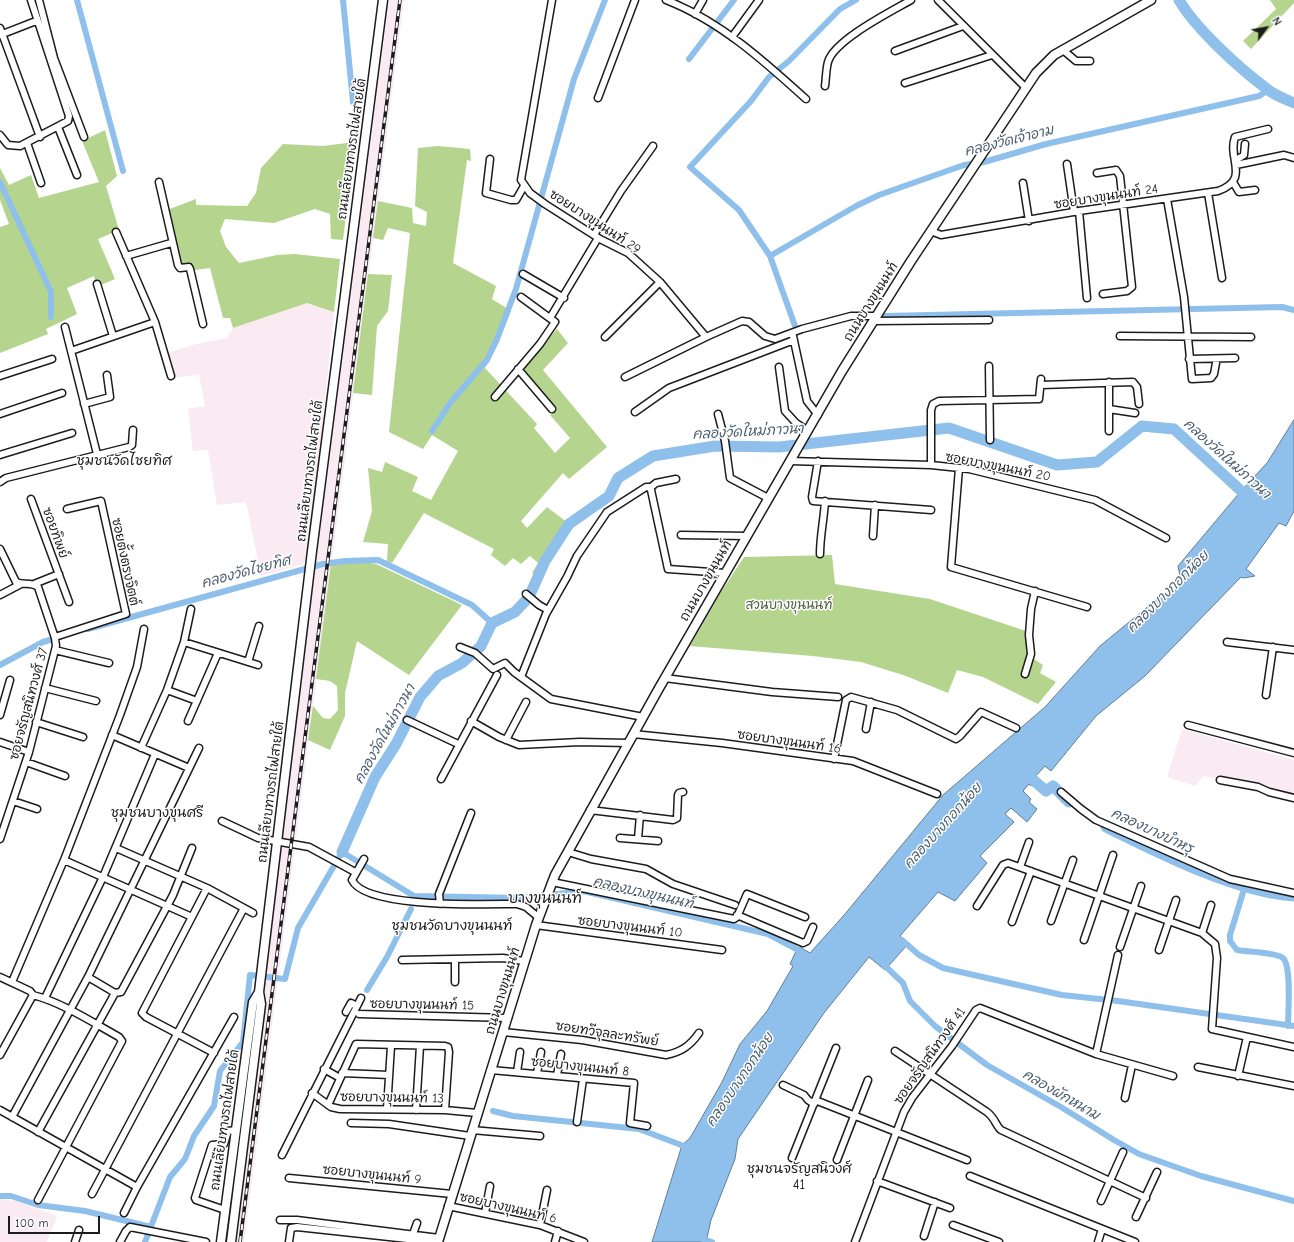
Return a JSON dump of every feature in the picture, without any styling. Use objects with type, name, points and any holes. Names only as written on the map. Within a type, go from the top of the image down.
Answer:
[{"type":"main road","name":"ถนนเลียบทางรถไฟสายใต้","points":[[221,1242],[236,1130],[259,992],[308,579],[383,0]]},
{"type":"main road","name":"ถนนบางขุนนนท์","points":[[437,1241],[508,1018],[538,917],[552,882],[590,810],[768,498],[874,318],[1036,72],[1048,60],[1063,50],[1151,0]]},
{"type":"main road","name":"ถนนเลียบทางรถไฟสายใต้","points":[[231,1242],[257,1003]]},
{"type":"street","points":[[0,135],[8,145],[20,146],[66,124],[69,116],[36,21],[31,0]]},
{"type":"street","points":[[39,0],[54,58],[84,136]]},
{"type":"street","points":[[490,159],[486,193],[516,200],[524,186],[521,180],[552,0]]},
{"type":"street","points":[[598,98],[635,0]]},
{"type":"street","points":[[666,0],[695,14],[732,37],[771,67],[806,99]]},
{"type":"street","points":[[695,14],[703,0]]},
{"type":"street","points":[[732,37],[759,0]]},
{"type":"street","points":[[825,86],[828,61],[832,55],[855,33],[911,0]]},
{"type":"street","points":[[938,0],[1026,88]]},
{"type":"street","points":[[36,21],[1,32],[40,136]]},
{"type":"street","points":[[895,51],[964,26]]},
{"type":"street","points":[[1063,50],[1076,62],[1090,61]]},
{"type":"street","points":[[905,83],[992,55]]},
{"type":"street","points":[[58,127],[76,175]]},
{"type":"street","points":[[1255,190],[1239,192],[1233,182],[1235,178],[1236,162],[1234,140],[1239,135],[1268,129]]},
{"type":"street","points":[[26,143],[41,183]]},
{"type":"street","points":[[1236,162],[1244,155],[1245,144]]},
{"type":"street","points":[[495,397],[540,344],[621,191],[653,146]]},
{"type":"street","points":[[1236,162],[1276,156],[1288,156],[1294,158]]},
{"type":"street","points":[[1067,164],[1076,212],[1087,298]]},
{"type":"street","points":[[1097,173],[1114,170],[1118,172],[1123,205],[1131,288],[1127,291],[1103,294]]},
{"type":"street","points":[[159,182],[171,242],[178,267],[189,267],[190,269],[203,324]]},
{"type":"street","name":"ซอยบางขุนนนท์ 24","points":[[931,231],[941,235],[1076,212],[1208,193],[1224,188],[1233,182]]},
{"type":"street","points":[[1023,183],[1029,221]]},
{"type":"street","name":"ซอยบางขุนนนท์ 29","points":[[524,186],[545,204],[596,236],[628,253],[660,282],[706,337]]},
{"type":"street","points":[[1208,193],[1222,278]]},
{"type":"street","points":[[1167,199],[1185,303],[1190,374],[1194,380],[1211,378],[1214,374],[1216,363]]},
{"type":"street","points":[[116,232],[155,322],[171,376]]},
{"type":"street","points":[[126,256],[171,242]]},
{"type":"street","points":[[523,274],[564,298]]},
{"type":"street","points":[[606,337],[660,282]]},
{"type":"street","points":[[97,284],[113,336]]},
{"type":"street","points":[[521,297],[553,320]]},
{"type":"street","points":[[625,378],[706,337],[747,321],[769,339],[775,339],[802,329],[851,316],[874,318],[989,320]]},
{"type":"street","points":[[71,351],[155,322]]},
{"type":"street","points":[[65,328],[97,454]]},
{"type":"street","points":[[794,332],[794,340],[807,401],[818,415]]},
{"type":"street","points":[[1120,336],[1251,337]]},
{"type":"street","points":[[635,412],[669,388],[794,340]]},
{"type":"street","points":[[1190,359],[1235,358]]},
{"type":"street","points":[[0,376],[52,359]]},
{"type":"street","points":[[989,366],[990,440]]},
{"type":"street","points":[[779,367],[785,411],[796,423],[808,431]]},
{"type":"street","points":[[518,369],[552,409]]},
{"type":"street","points":[[84,404],[110,397],[107,374]]},
{"type":"street","points":[[931,465],[931,410],[933,404],[939,401],[1039,399],[1041,382],[1109,382],[1135,383],[1139,404]]},
{"type":"street","points":[[1109,382],[1109,431]]},
{"type":"street","points":[[0,414],[62,393]]},
{"type":"street","points":[[1109,409],[1135,413]]},
{"type":"street","points":[[718,414],[725,441],[730,478],[768,498]]},
{"type":"street","points":[[1,479],[132,445],[133,430]]},
{"type":"street","points":[[0,455],[72,433]]},
{"type":"street","name":"ซอยบางขุนนนท์ 20","points":[[790,461],[931,465],[958,468],[1095,500],[1166,538]]},
{"type":"street","points":[[818,461],[812,497],[813,501],[931,510]]},
{"type":"street","points":[[958,468],[951,567],[1087,607]]},
{"type":"street","points":[[650,488],[656,483],[676,479]]},
{"type":"street","points":[[521,677],[548,610],[567,578],[577,556],[607,512],[646,486],[650,488]]},
{"type":"street","points":[[650,488],[668,569],[725,573]]},
{"type":"street","name":"ซอยทิพย์","points":[[31,499],[70,602]]},
{"type":"street","name":"ซอยตั้งตรงจิตต์","points":[[55,638],[126,614],[101,501],[67,509]]},
{"type":"street","points":[[820,554],[820,535],[823,524],[825,501]]},
{"type":"street","points":[[873,536],[875,505]]},
{"type":"street","points":[[681,535],[747,536]]},
{"type":"street","points":[[0,549],[13,578],[21,584]]},
{"type":"street","name":"ซอยทิพย์","points":[[34,584],[59,574]]},
{"type":"street","points":[[0,595],[21,584],[34,584]]},
{"type":"street","name":"ซอยจรัญสนิทวงศ์ 37","points":[[0,839],[29,752],[55,648],[55,638],[38,587],[34,584]]},
{"type":"street","points":[[1025,674],[1031,654],[1029,635],[1031,609],[1035,591]]},
{"type":"street","points":[[526,594],[539,605],[548,610]]},
{"type":"street","points":[[142,748],[167,690],[184,642],[191,609]]},
{"type":"street","points":[[248,662],[258,626]]},
{"type":"street","points":[[12,982],[64,860],[112,735],[137,667],[144,630]]},
{"type":"street","points":[[184,642],[258,665]]},
{"type":"street","points":[[1227,642],[1294,650]]},
{"type":"street","points":[[460,646],[475,653],[494,669],[505,663],[551,699],[643,717]]},
{"type":"street","points":[[1266,695],[1273,647]]},
{"type":"street","points":[[55,648],[109,663]]},
{"type":"street","points":[[188,721],[218,653]]},
{"type":"street","points":[[441,778],[458,744],[497,675]]},
{"type":"street","points":[[665,678],[772,692],[838,697]]},
{"type":"street","points":[[0,715],[10,680]]},
{"type":"street","points":[[45,688],[96,701]]},
{"type":"street","points":[[167,690],[197,702]]},
{"type":"street","points":[[834,759],[846,700],[853,697],[897,710],[956,739],[981,712],[1016,728]]},
{"type":"street","points":[[506,740],[526,702]]},
{"type":"street","points":[[866,729],[871,702]]},
{"type":"street","points":[[408,721],[458,744]]},
{"type":"street","points":[[471,721],[506,740],[524,745],[580,742],[628,744]]},
{"type":"street","points":[[36,722],[83,737]]},
{"type":"street","points":[[1188,725],[1294,753]]},
{"type":"street","name":"ซอยบางขุนนนท์ 16","points":[[633,734],[722,743],[866,765],[937,794]]},
{"type":"street","points":[[112,735],[189,768]]},
{"type":"street","points":[[0,742],[29,752]]},
{"type":"street","points":[[12,1117],[71,1011],[199,748]]},
{"type":"street","points":[[45,998],[103,877],[155,754]]},
{"type":"street","points":[[26,762],[65,776]]},
{"type":"street","points":[[1220,780],[1258,787],[1269,792],[1294,798]]},
{"type":"street","points":[[590,810],[675,819],[678,795],[679,792],[682,792]]},
{"type":"street","points":[[1061,792],[1096,820],[1200,867],[1230,879],[1294,893]]},
{"type":"street","points":[[13,801],[37,809]]},
{"type":"street","points":[[440,904],[439,894],[471,813]]},
{"type":"street","points":[[638,839],[640,815]]},
{"type":"street","points":[[222,821],[258,838],[277,842],[291,842],[309,847],[355,872]]},
{"type":"street","points":[[620,838],[658,841]]},
{"type":"street","points":[[1020,867],[1029,842]]},
{"type":"street","points":[[116,848],[207,888],[253,913]]},
{"type":"street","points":[[88,977],[115,993],[120,993],[123,990],[182,877],[192,848]]},
{"type":"street","points":[[568,852],[591,859],[646,869],[673,884],[735,905]]},
{"type":"street","points":[[1084,940],[1113,855]]},
{"type":"street","points":[[64,860],[192,917]]},
{"type":"street","points":[[1051,921],[1074,860]]},
{"type":"street","points":[[362,862],[355,872],[352,883],[366,892],[378,897],[440,904],[517,904],[526,907],[538,917]]},
{"type":"street","points":[[978,906],[1005,863],[1020,867],[1202,933],[1215,944],[1218,958],[1212,1029],[1294,1047]]},
{"type":"street","points":[[1012,922],[1031,871]]},
{"type":"street","points":[[552,882],[734,919],[747,894],[805,917]]},
{"type":"street","points":[[1120,948],[1141,886]]},
{"type":"street","points":[[207,888],[142,1010],[143,1015],[146,1017],[214,1053]]},
{"type":"street","points":[[1159,950],[1176,900]]},
{"type":"street","points":[[1202,933],[1211,905]]},
{"type":"street","points":[[92,1194],[244,908]]},
{"type":"street","points":[[737,915],[803,943],[807,941],[813,927]]},
{"type":"street","name":"ซอยบางขุนนนท์ 10","points":[[536,925],[722,950]]},
{"type":"street","points":[[1118,955],[1096,1054],[1173,1076]]},
{"type":"street","points":[[402,960],[503,958],[524,961]]},
{"type":"street","points":[[455,959],[455,982]]},
{"type":"street","points":[[0,977],[30,991],[33,995],[45,998],[71,1011],[119,1037],[122,1041],[38,1200]]},
{"type":"street","points":[[38,1132],[115,993]]},
{"type":"street","points":[[0,1055],[33,995]]},
{"type":"street","points":[[282,1155],[324,1069],[356,1015],[357,1006],[361,998]]},
{"type":"street","points":[[346,1012],[351,1003],[357,1006]]},
{"type":"street","name":"ซอยจรัญสนิทวงศ์ 41","points":[[855,1242],[896,1132],[912,1098],[952,1046],[976,1010],[980,1008],[1096,1054]]},
{"type":"street","points":[[339,1009],[356,1015]]},
{"type":"street","name":"ซอยบางขุนนนท์ 15","points":[[356,1015],[508,1018]]},
{"type":"street","points":[[124,1213],[137,1187],[234,1017]]},
{"type":"street","name":"ซอยทวีจุลละทรัพย์","points":[[503,1032],[582,1040],[666,1055],[676,1053],[692,1044],[699,1033]]},
{"type":"street","points":[[1238,1076],[1247,1037]]},
{"type":"street","points":[[328,1105],[356,1044],[445,1046],[449,1049],[445,1110]]},
{"type":"street","points":[[386,1109],[392,1046]]},
{"type":"street","points":[[416,1110],[420,1046]]},
{"type":"street","points":[[792,1158],[836,1048]]},
{"type":"street","points":[[895,1051],[988,1112],[996,1120],[998,1128],[1001,1130],[1146,1198]]},
{"type":"street","points":[[517,1072],[520,1052]]},
{"type":"street","points":[[537,1073],[541,1052]]},
{"type":"street","points":[[557,1075],[561,1054]]},
{"type":"street","points":[[1124,1098],[1132,1065]]},
{"type":"street","points":[[1198,1067],[1294,1086]]},
{"type":"street","points":[[324,1069],[341,1076],[389,1075]]},
{"type":"street","name":"ซอยบางขุนนนท์ 8","points":[[491,1070],[634,1083],[630,1123],[647,1126]]},
{"type":"street","points":[[576,1122],[583,1079]]},
{"type":"street","points":[[837,1160],[868,1080]]},
{"type":"street","points":[[783,1085],[804,1095],[808,1100],[968,1160]]},
{"type":"street","name":"ซอยบางขุนนนท์ 13","points":[[312,1093],[328,1105],[340,1109],[445,1110],[477,1113]]},
{"type":"street","points":[[0,1110],[137,1187]]},
{"type":"street","points":[[350,1124],[389,1124],[471,1133],[540,1136]]},
{"type":"street","points":[[225,1210],[196,1200],[195,1198],[212,1145],[224,1144],[228,1131],[236,1130]]},
{"type":"street","points":[[1101,1201],[1123,1152]]},
{"type":"street","points":[[1136,1217],[1157,1172]]},
{"type":"street","points":[[970,1176],[1136,1242]]},
{"type":"street","name":"ซอยบางขุนนนท์ 9","points":[[289,1178],[452,1194]]},
{"type":"street","points":[[878,1181],[950,1208]]},
{"type":"street","points":[[485,1213],[490,1186]]},
{"type":"street","points":[[540,1225],[547,1190]]},
{"type":"street","points":[[924,1236],[935,1202]]},
{"type":"street","name":"ซอยบางขุนนนท์ 6","points":[[448,1206],[540,1225],[584,1242]]},
{"type":"street","points":[[280,1220],[297,1220],[413,1234],[437,1241]]},
{"type":"street","points":[[413,1234],[416,1222]]},
{"type":"street","points":[[953,1225],[999,1242]]},
{"type":"street","points":[[289,1242],[291,1228],[297,1227],[437,1241]]},
{"type":"street","points":[[120,1242],[128,1228],[206,1242]]},
{"type":"street","points":[[1098,1242],[1102,1229]]},
{"type":"street","points":[[76,1242],[79,1230]]},
{"type":"street","points":[[555,1242],[558,1231]]},
{"type":"shaded area","points":[[389,0],[404,0],[244,1242],[233,1242],[294,734]]},
{"type":"shaded area","points":[[307,303],[334,312],[319,461],[304,564],[261,576],[246,502],[217,505],[208,450],[193,451],[188,409],[205,406],[199,374],[175,378],[167,353],[196,344],[227,338],[233,328]]},
{"type":"shaded area","points":[[1182,729],[1294,760],[1294,795],[1203,776],[1195,786],[1167,777]]},
{"type":"shaded area","points":[[0,1199],[16,1201],[57,1216],[47,1242],[0,1242]]},
{"type":"green space","points":[[1270,0],[1294,0],[1294,3],[1251,49],[1243,41],[1276,9]]},
{"type":"green space","points":[[105,130],[117,176],[106,186],[119,230],[98,239],[115,279],[96,287],[94,276],[67,288],[77,314],[46,329],[48,334],[0,353],[0,227],[9,224],[0,200],[0,168],[9,185],[31,175],[39,198],[99,182],[82,141]]},
{"type":"green space","points":[[355,142],[343,240],[331,239],[330,214],[315,209],[274,223],[225,219],[220,231],[226,247],[239,263],[277,255],[295,254],[340,259],[334,312],[307,303],[233,328],[230,318],[223,318],[210,268],[180,272],[167,210],[196,199],[196,205],[247,206],[256,193],[261,168],[283,144],[323,146]]},
{"type":"green space","points":[[438,146],[470,149],[471,161],[467,160],[453,263],[496,286],[492,299],[511,311],[497,346],[485,368],[537,424],[534,428],[555,453],[570,438],[550,415],[556,410],[522,370],[557,329],[568,343],[543,370],[607,447],[569,479],[563,473],[521,521],[527,528],[547,507],[568,523],[540,578],[532,573],[538,563],[530,556],[521,564],[513,558],[505,566],[491,555],[494,549],[424,513],[392,563],[387,561],[388,544],[363,542],[372,511],[368,468],[382,472],[385,462],[418,477],[412,491],[431,500],[458,451],[432,435],[423,449],[389,432],[410,233],[388,228],[383,240],[373,238],[378,201],[412,208],[413,223],[426,226],[427,212],[415,206],[418,148]]},
{"type":"green space","points":[[368,274],[392,275],[388,311],[377,326],[372,395],[353,393]]},
{"type":"green space","name":"สวนบางขุนนนท์","points":[[832,555],[835,584],[930,599],[1032,633],[1034,659],[1043,665],[1040,673],[1056,682],[1038,704],[983,677],[957,670],[948,693],[906,676],[861,662],[813,656],[690,646],[721,592],[744,557]]},
{"type":"green space","points":[[363,562],[376,564],[462,605],[409,675],[357,641],[345,693],[345,716],[330,750],[308,740],[313,706],[323,718],[330,719],[338,710],[337,686],[330,681],[316,679],[331,564]]},
{"type":"water","name":"คลองบางกอกน้อย","points":[[1294,420],[1294,511],[1286,526],[1279,523],[1246,569],[1255,576],[1244,578],[1241,577],[1145,676],[1096,716],[1051,771],[1045,766],[1033,779],[1035,781],[1031,786],[1029,784],[1023,791],[1031,799],[1029,802],[1037,809],[1027,822],[1011,808],[1005,814],[1014,822],[980,856],[987,863],[955,901],[938,892],[900,936],[908,944],[885,970],[869,957],[824,1013],[738,1139],[735,1159],[711,1220],[706,1242],[652,1242],[682,1145],[690,1138],[722,1082],[740,1044],[767,1011],[793,966],[790,964],[797,949],[800,947],[810,953],[845,914],[943,795],[1045,707],[1100,646],[1162,595],[1172,594],[1184,580],[1180,576],[1178,566],[1241,491],[1267,463]]},
{"type":"waterway","points":[[77,0],[123,171]]},
{"type":"waterway","points":[[343,0],[353,102]]},
{"type":"waterway","points":[[432,431],[450,403],[487,360],[497,339],[516,289],[574,79],[605,0]]},
{"type":"waterway","points":[[689,59],[734,0]]},
{"type":"waterway","points":[[795,326],[770,256],[739,210],[690,167],[751,101],[769,77],[789,61],[840,9],[856,0]]},
{"type":"waterway","points":[[1179,0],[1196,23],[1231,59],[1270,91],[1294,103]]},
{"type":"waterway","name":"คลองวัดเจ้าอาม","points":[[770,256],[856,206],[879,195],[964,165],[984,162],[1046,144],[1259,96],[1268,90]]},
{"type":"waterway","points":[[0,182],[51,292],[51,317]]},
{"type":"waterway","points":[[885,316],[1282,307],[1294,310]]},
{"type":"waterway","name":"คลองวัดใหม่ภาวนา","points":[[342,852],[375,777],[396,744],[420,697],[438,676],[462,663],[481,646],[492,623],[515,612],[529,597],[545,561],[569,524],[609,496],[618,478],[653,456],[715,446],[779,447],[949,428],[1057,465],[1097,462],[1142,426],[1174,429],[1251,500]]},
{"type":"waterway","name":"คลองวัดไชยทิศ","points":[[88,629],[323,564],[345,561],[378,560],[472,605],[492,623]]},
{"type":"waterway","name":"คลองวัดไชยทิศ","points":[[0,665],[43,642],[60,637]]},
{"type":"waterway","name":"คลองบางบำหรุ","points":[[1024,772],[1046,791],[1053,786],[1069,802]]},
{"type":"waterway","name":"คลองบางบำหรุ","points":[[1106,827],[1198,870],[1247,887],[1271,893],[1294,896]]},
{"type":"waterway","name":"คลองบางขุนนนท์","points":[[145,1242],[170,1177],[185,1159],[194,1136],[214,1106],[220,1071],[243,1042],[250,975],[285,979],[298,928],[342,852],[414,896],[522,898],[583,891],[768,934],[802,952]]},
{"type":"waterway","points":[[1245,886],[1230,935],[1230,941],[1237,950],[1268,953],[1283,958],[1288,970],[1289,980],[1288,1026]]},
{"type":"waterway","points":[[367,990],[387,957],[411,909]]},
{"type":"waterway","points":[[902,940],[919,955],[943,968],[1062,995],[1118,1001],[1294,1026]]},
{"type":"waterway","name":"คลองผักหนาม","points":[[881,962],[903,983],[910,1001],[935,1026],[987,1065],[1061,1107],[1114,1140],[1139,1154],[1201,1176],[1294,1201]]},
{"type":"waterway","points":[[493,1111],[513,1116],[639,1129],[689,1148]]},
{"type":"waterway","points":[[0,1196],[11,1196],[38,1205],[85,1211],[151,1227]]},
{"type":"waterway","points":[[700,1238],[712,1242]]},
{"type":"railway","points":[[240,1242],[400,0]]},
{"type":"district","name":"ชุมชนวัดไชยทิศ","points":[[124,461]]},
{"type":"district","name":"ชุมชนบางขุนศรี","points":[[157,813]]},
{"type":"district","name":"บางขุนนนท์","points":[[545,899]]},
{"type":"district","name":"ชุมชนวัดบางขุนนนท์","points":[[452,926]]},
{"type":"district","name":"ชุมชนจรัญสนิวงศ์ 41","points":[[799,1178]]}]
